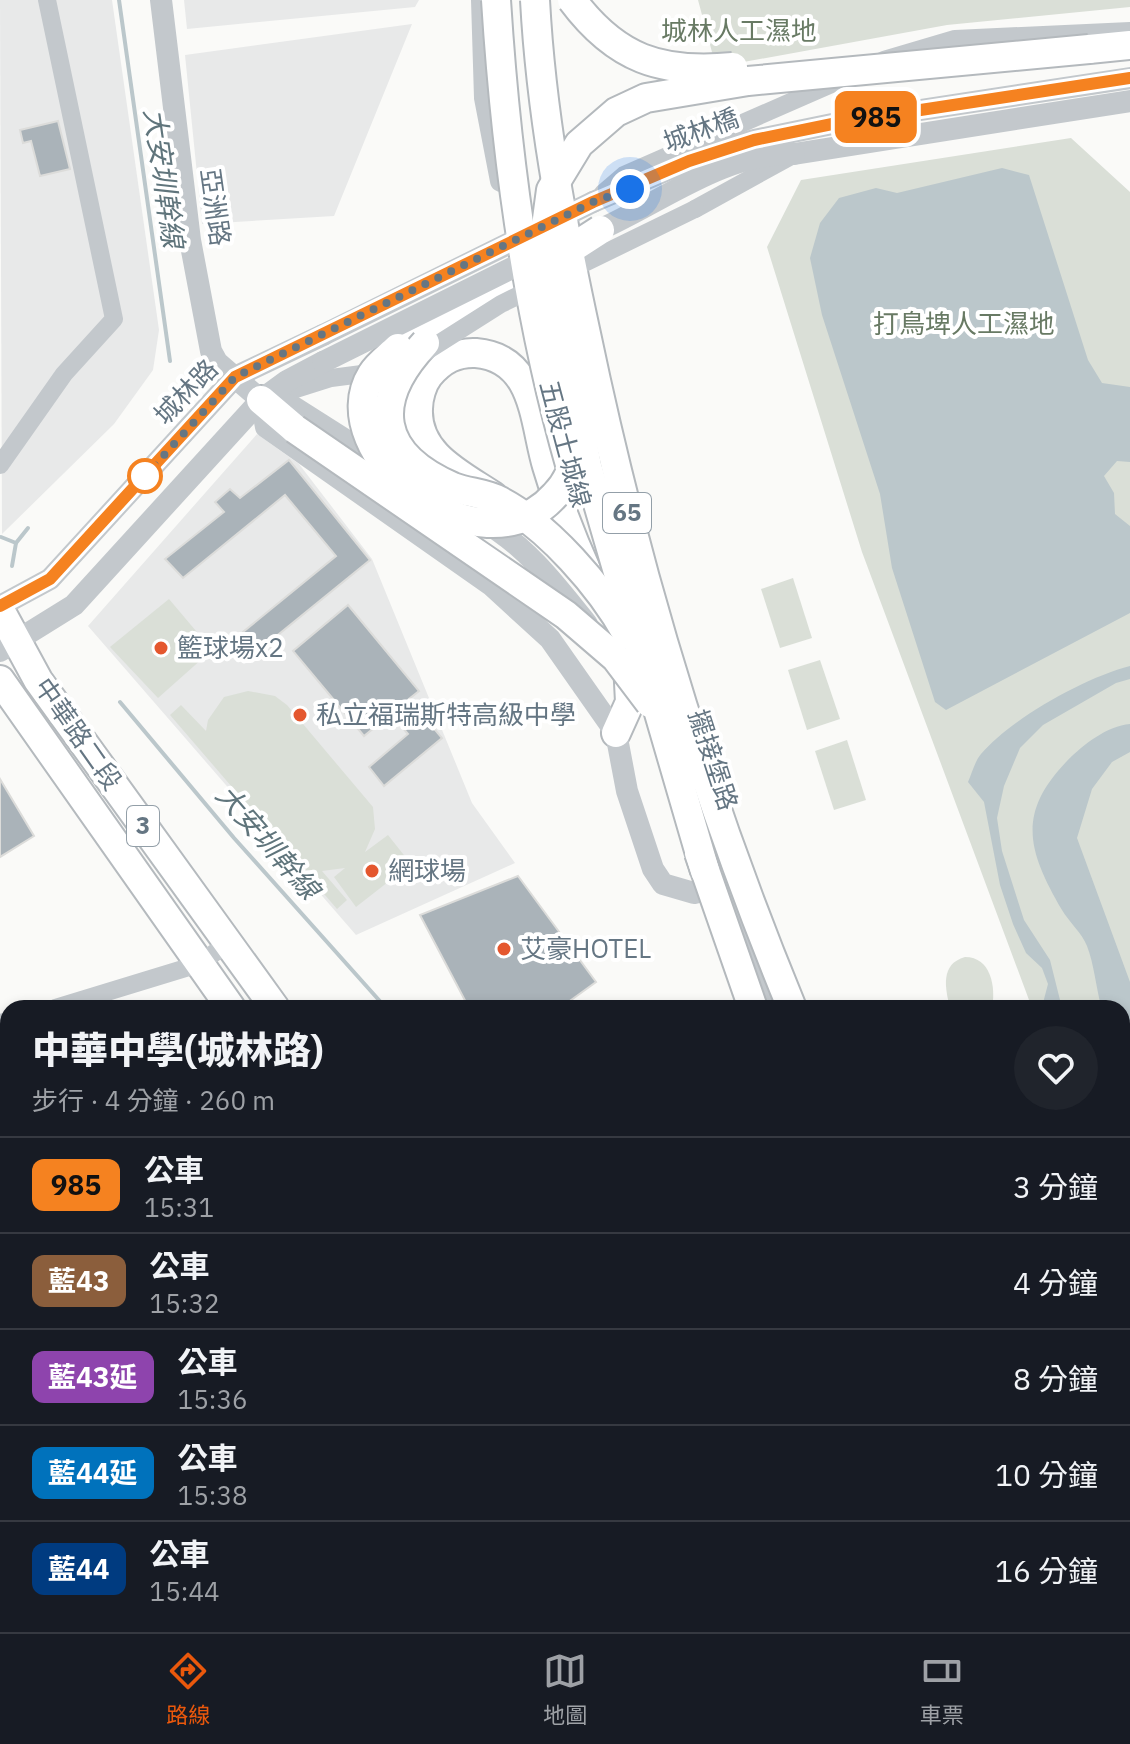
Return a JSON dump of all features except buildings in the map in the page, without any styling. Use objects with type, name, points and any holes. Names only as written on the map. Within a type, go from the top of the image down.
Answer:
[{"type":"main road","name":"五股土城線","points":[[496,0],[506,122],[546,382],[620,643],[715,878],[751,1000]]},
{"type":"main road","points":[[511,287],[424,329],[398,348],[372,374],[365,398],[365,419],[374,443],[398,481],[434,508],[464,521],[504,522],[543,509],[559,491],[574,463],[574,430],[549,312],[514,71],[512,0]]},
{"type":"main road","name":"五股土城線","points":[[535,0],[539,64],[552,162],[609,445],[676,690],[789,1000]]},
{"type":"main road","points":[[572,0],[589,22],[619,48],[658,66],[702,70],[970,46],[1089,49]]},
{"type":"main road","points":[[715,878],[587,466],[544,241],[551,190],[579,144],[616,112],[646,98],[748,81],[1130,45]]},
{"type":"main road","points":[[500,501],[453,487],[414,465],[397,445],[389,407],[396,379],[425,343],[600,230]]},
{"type":"main road","points":[[620,727],[630,702],[630,670],[574,544],[546,464],[537,411],[526,387],[512,368],[488,354],[467,353],[438,364],[425,380],[418,401],[417,422],[423,438],[436,457],[500,501],[577,566],[614,612],[649,674],[741,935],[768,1000]]},
{"type":"main road","points":[[261,400],[295,429],[566,615],[616,658],[647,697],[669,734]]},
{"type":"main road","name":"中華路二段","points":[[0,608],[8,646],[38,680],[269,1000]]},
{"type":"main road","name":"中華路二段","points":[[0,680],[225,1000]]},
{"type":"street","points":[[0,465],[64,374],[114,319],[47,0]]},
{"type":"street","name":"亞洲路","points":[[161,0],[190,240],[211,351],[217,362],[261,400]]},
{"type":"street","name":"擺接堡路","points":[[482,0],[485,98],[541,351],[585,479],[609,528],[715,878],[768,1000]]},
{"type":"street","points":[[593,202],[624,175],[897,54],[955,39],[1130,31]]},
{"type":"street","name":"城林橋","points":[[323,335],[593,202],[689,161],[754,140],[842,122],[1130,78]]},
{"type":"street","name":"城林橋","points":[[261,400],[287,381],[323,362],[532,257],[600,230],[722,169],[771,153],[794,154],[1130,101]]},
{"type":"street","points":[[413,359],[501,304],[695,209],[794,154]]},
{"type":"street","name":"城林路","points":[[0,608],[50,579],[235,377],[323,335]]},
{"type":"street","points":[[8,646],[74,605],[261,400],[331,378],[362,374]]},
{"type":"street","points":[[261,400],[266,427],[521,609],[550,639],[620,727]]},
{"type":"street","points":[[261,400],[292,406],[332,434],[497,528],[548,574],[592,630],[613,674],[620,727],[637,787],[637,816],[653,869],[663,884],[694,893],[715,878]]},
{"type":"street","points":[[83,1000],[199,964],[228,943]]},
{"type":"street","points":[[123,1000],[126,988]]},
{"type":"shaded area","points":[[0,0],[112,0],[159,330],[153,370],[114,424],[2,534]]},
{"type":"shaded area","points":[[184,0],[419,0],[415,7],[187,29]]},
{"type":"shaded area","points":[[412,24],[334,216],[202,224],[185,55]]},
{"type":"shaded area","points":[[1002,168],[1029,175],[1088,360],[1102,383],[1130,387],[1130,462],[1117,461],[1104,476],[1114,493],[1115,514],[1130,526],[1130,613],[946,710],[935,702],[892,568],[880,494],[822,315],[810,258],[820,223],[839,198],[876,188],[897,193]]},
{"type":"shaded area","name":"私立福瑞斯特高級中學","points":[[257,434],[299,464],[372,559],[472,803],[515,863],[356,935],[88,626]]},
{"type":"shaded area","points":[[1130,666],[1130,679],[1116,683],[1043,725],[1020,748],[1004,786],[997,818],[1002,851],[1024,920],[1050,960],[1060,1000],[1044,1000],[1048,984],[1042,968],[1026,953],[1013,924],[1000,885],[984,802],[968,782],[981,754],[1011,727],[1050,701]]},
{"type":"shaded area","points":[[1130,724],[1130,752],[1112,762],[1092,789],[1077,838],[1130,982],[1130,1000],[1100,1000],[1087,946],[1062,910],[1041,869],[1035,851],[1034,816],[1040,798],[1067,761],[1096,737]]},
{"type":"green space","name":"城林人工濕地","points":[[698,0],[1130,0],[1130,7],[947,25],[716,67]]},
{"type":"green space","name":"打鳥埤人工濕地","points":[[1071,138],[1130,192],[1130,1000],[1029,1000],[862,552],[767,247],[801,180]]},
{"type":"green space","points":[[793,578],[812,638],[780,648],[761,589]]},
{"type":"green space","name":"籃球場x2","points":[[169,599],[212,650],[158,698],[110,647]]},
{"type":"green space","points":[[820,660],[840,719],[807,730],[788,670]]},
{"type":"green space","points":[[248,691],[275,696],[287,705],[373,807],[375,829],[365,852],[388,835],[411,864],[356,907],[334,877],[345,868],[322,871],[347,900],[337,909],[170,715],[181,705],[206,731],[208,720],[224,697]]},
{"type":"green space","points":[[847,740],[866,800],[834,810],[815,751]]},
{"type":"green space","points":[[965,957],[981,962],[990,975],[992,1000],[949,1000],[946,978],[951,965]]},
{"type":"waterway","name":"大安圳幹線","points":[[119,0],[170,361]]},
{"type":"waterway","name":"大安圳幹線","points":[[12,566],[16,543],[28,528]]},
{"type":"waterway","points":[[1,537],[16,543]]},
{"type":"waterway","name":"大安圳幹線","points":[[120,702],[234,838],[379,1000]]},
{"type":"bus line","name":"985","points":[[0,606],[50,579],[235,377],[593,202],[630,189],[689,161],[754,140],[842,122],[1130,78]]},
{"type":"place","name":"籃球場x2","points":[[161,648]]},
{"type":"place","name":"私立福瑞斯特高級中學","points":[[300,715]]},
{"type":"place","name":"網球場","points":[[372,871]]},
{"type":"place","name":"艾豪HOTEL","points":[[504,949]]},
{"type":"route","points":[[145,476],[235,377],[593,202],[630,189]]}]
